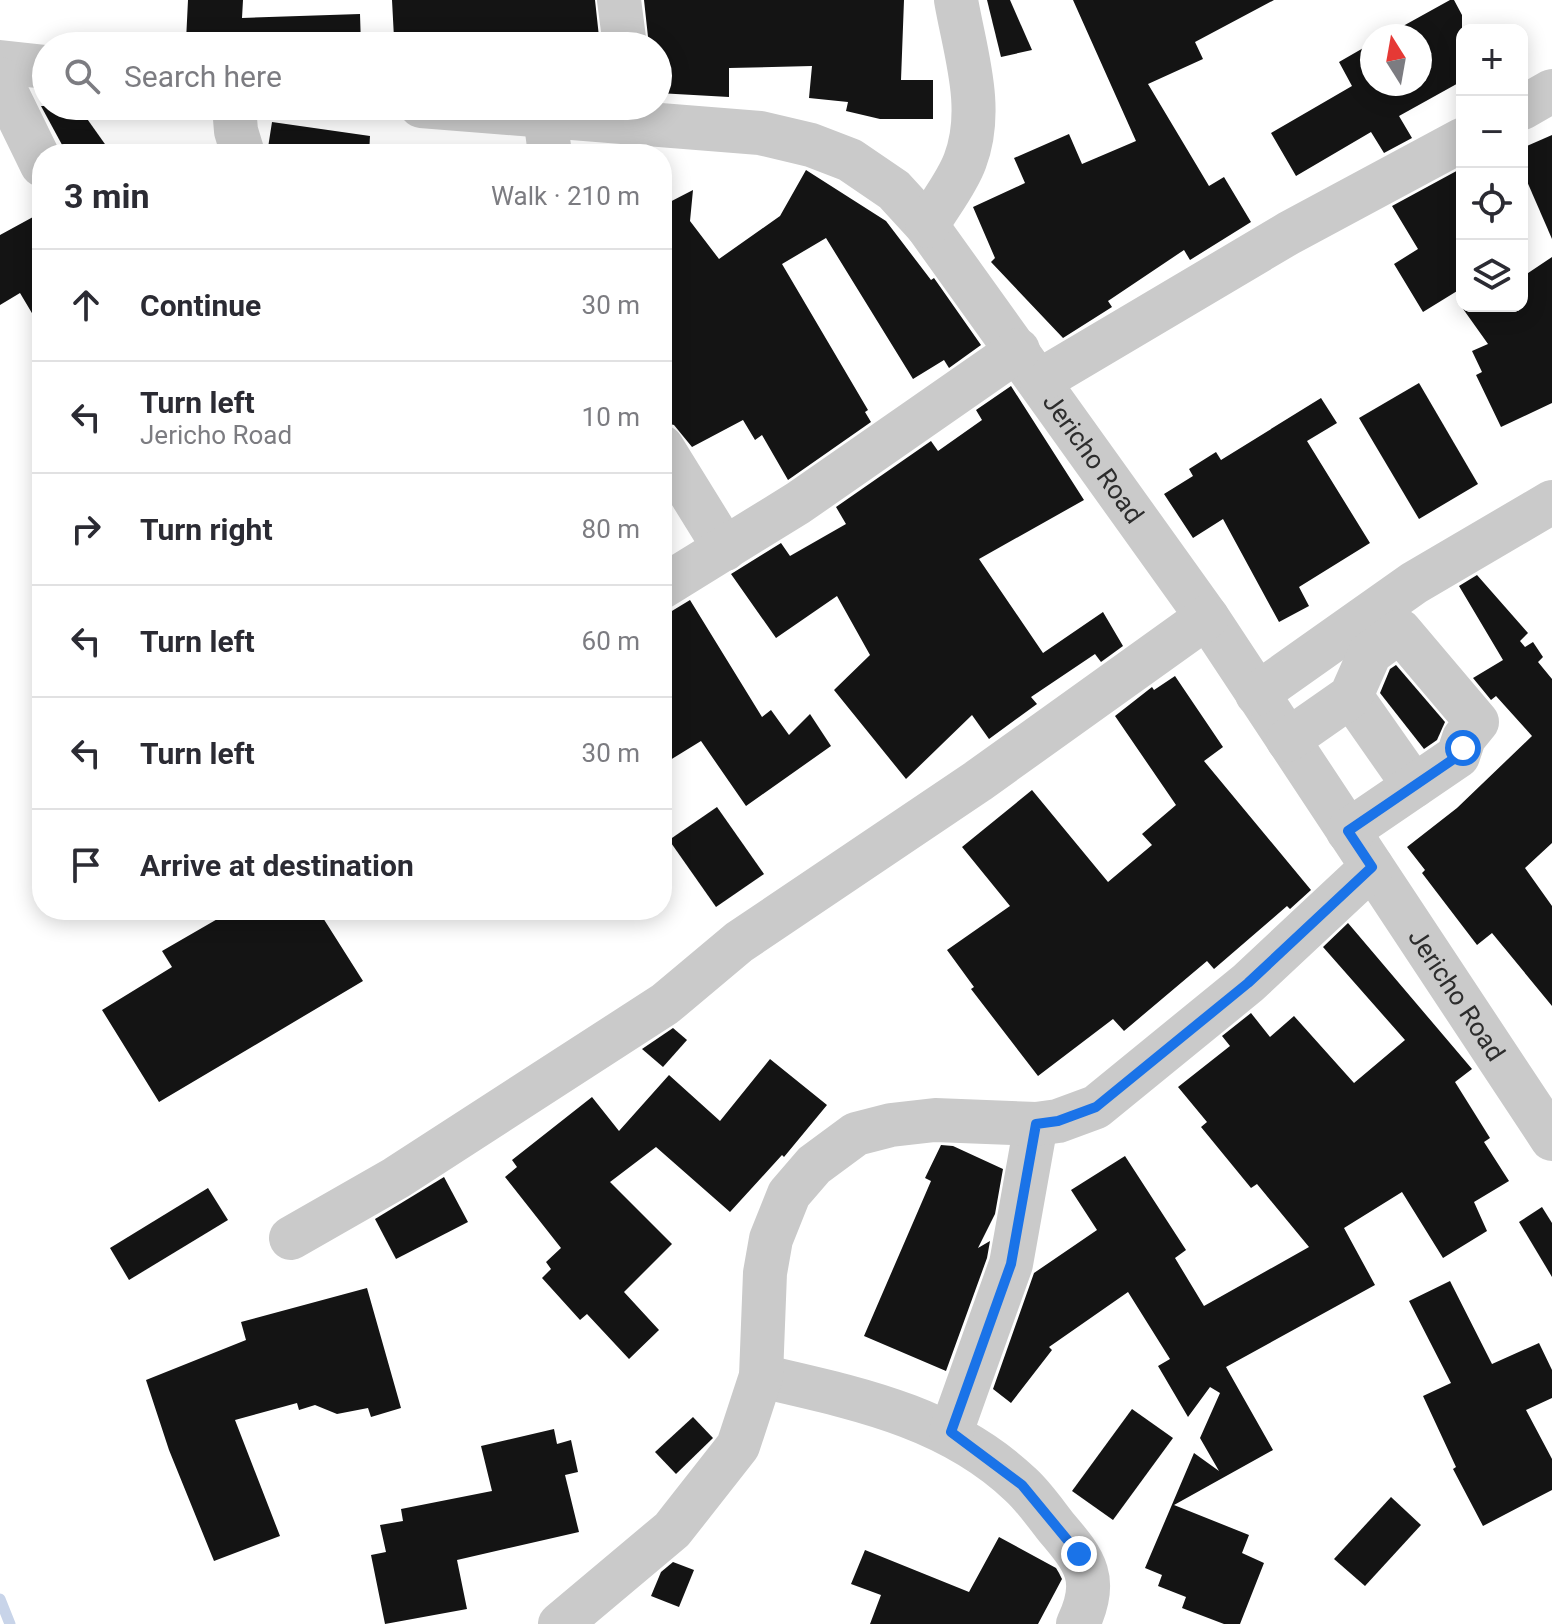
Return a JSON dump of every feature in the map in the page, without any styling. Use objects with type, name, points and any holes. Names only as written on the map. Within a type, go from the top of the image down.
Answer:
[{"type":"street","points":[[619,0],[623,32]]},
{"type":"street","points":[[927,226],[966,161],[973,121],[972,79],[956,0]]},
{"type":"street","points":[[0,62],[32,65]]},
{"type":"street","points":[[0,79],[32,145]]},
{"type":"street","points":[[1528,105],[1552,91]]},
{"type":"street","points":[[235,120],[240,144]]},
{"type":"street","name":"Jericho Road","points":[[482,120],[548,135],[604,120]]},
{"type":"street","name":"Jericho Road","points":[[668,120],[760,133],[811,145],[850,160],[894,190],[927,226],[1030,365],[1207,617],[1552,1139]]},
{"type":"street","points":[[672,581],[1030,365],[1289,233],[1456,143]]},
{"type":"street","points":[[672,463],[725,549]]},
{"type":"street","points":[[1257,694],[1414,583],[1552,502]]},
{"type":"street","points":[[291,1238],[396,1178],[665,1004],[739,942],[978,781],[1207,617]]},
{"type":"street","points":[[1288,740],[1351,696],[1370,653],[1400,631],[1477,722],[1464,738],[1458,756],[1348,831]]},
{"type":"street","points":[[1351,696],[1414,786]]},
{"type":"street","points":[[560,1624],[672,1530],[738,1446],[761,1376],[765,1273],[771,1239],[789,1194],[814,1165],[856,1134],[891,1125],[935,1120],[1036,1124],[1058,1121],[1096,1107],[1248,983],[1372,867]]},
{"type":"street","points":[[951,1432],[1011,1264],[1036,1124]]},
{"type":"street","points":[[761,1376],[867,1401],[951,1432],[1022,1485],[1079,1554],[1088,1574],[1090,1598],[1078,1624]]},
{"type":"building","points":[[188,0],[243,0],[242,18],[360,14],[361,32],[186,32]]},
{"type":"building","points":[[392,0],[595,0],[598,32],[394,32]]},
{"type":"building","points":[[644,0],[904,0],[901,80],[933,80],[933,119],[880,119],[846,111],[848,102],[809,98],[812,66],[729,68],[729,97],[672,94],[672,32],[647,32]]},
{"type":"building","points":[[987,0],[1010,0],[1032,50],[1001,57]]},
{"type":"building","points":[[1073,0],[1274,0],[1195,42],[1203,59],[1148,84],[1209,186],[1224,177],[1251,222],[1190,260],[1184,250],[1108,301],[1112,307],[1063,338],[991,262],[995,258],[973,207],[1025,183],[1014,158],[1069,134],[1082,164],[1136,141]]},
{"type":"building","points":[[1454,0],[1462,15],[1462,24],[1456,24],[1456,84],[1399,116],[1412,138],[1384,153],[1371,132],[1296,176],[1271,133],[1352,86],[1339,62],[1360,50],[1360,96],[1432,96],[1432,24],[1407,24]]},
{"type":"building","points":[[49,120],[88,120],[105,144],[62,144]]},
{"type":"building","points":[[272,122],[370,136],[370,144],[269,144]]},
{"type":"building","points":[[1552,135],[1552,239],[1528,184],[1528,145]]},
{"type":"building","points":[[806,170],[886,221],[931,280],[934,278],[981,345],[949,368],[944,360],[913,379],[826,238],[782,264],[868,410],[865,412],[871,422],[788,480],[762,435],[755,440],[743,420],[692,447],[672,424],[672,201],[693,190],[690,221],[719,259],[780,216]]},
{"type":"building","points":[[1456,171],[1456,292],[1423,312],[1394,264],[1418,249],[1392,206]]},
{"type":"building","points":[[32,218],[32,313],[20,293],[0,305],[0,235]]},
{"type":"building","points":[[1552,257],[1552,403],[1501,427],[1476,375],[1482,372],[1472,351],[1488,344],[1465,312],[1528,312],[1528,273]]},
{"type":"building","points":[[1419,383],[1478,484],[1419,519],[1359,418]]},
{"type":"building","points":[[1011,386],[1084,500],[979,559],[1043,653],[1103,612],[1123,646],[1101,662],[1095,654],[1031,697],[1037,704],[989,739],[972,715],[906,779],[834,690],[870,655],[837,596],[776,638],[731,574],[781,543],[790,556],[846,524],[836,507],[931,441],[938,451],[982,420],[976,410]]},
{"type":"building","points":[[1321,398],[1337,423],[1307,441],[1370,543],[1299,587],[1309,606],[1279,622],[1223,519],[1193,538],[1164,494],[1193,476],[1189,469],[1216,452],[1221,460]]},
{"type":"building","points":[[1477,575],[1528,633],[1520,641],[1525,647],[1533,642],[1543,657],[1538,662],[1552,679],[1552,843],[1525,868],[1552,906],[1552,1006],[1492,933],[1477,945],[1422,873],[1425,870],[1407,847],[1457,808],[1532,736],[1496,696],[1491,700],[1473,678],[1503,660],[1459,586]]},
{"type":"building","points":[[690,600],[762,717],[771,710],[789,735],[810,714],[831,746],[746,806],[701,741],[672,759],[672,611]]},
{"type":"building","points":[[1396,665],[1445,722],[1437,740],[1424,749],[1380,693],[1390,669]]},
{"type":"building","points":[[1175,676],[1223,747],[1204,761],[1311,890],[1290,909],[1287,906],[1214,969],[1207,961],[1124,1031],[1113,1019],[1038,1076],[971,989],[974,987],[947,950],[1010,906],[962,847],[1032,790],[1108,882],[1152,845],[1142,834],[1176,805],[1115,716],[1152,687],[1154,690]]},
{"type":"building","points":[[717,807],[764,874],[716,907],[672,844],[672,838]]},
{"type":"building","points":[[216,920],[324,920],[363,981],[159,1102],[102,1010],[172,967],[162,951]]},
{"type":"building","points":[[1348,923],[1472,1069],[1455,1082],[1490,1138],[1484,1142],[1509,1181],[1474,1202],[1487,1231],[1443,1258],[1402,1192],[1344,1228],[1375,1285],[1226,1367],[1273,1450],[1174,1505],[1249,1535],[1242,1553],[1264,1563],[1240,1624],[1224,1624],[1182,1608],[1186,1597],[1158,1586],[1162,1575],[1145,1568],[1194,1453],[1219,1471],[1200,1438],[1220,1393],[1210,1387],[1188,1417],[1158,1366],[1170,1359],[1128,1292],[1049,1347],[1052,1350],[1011,1403],[993,1389],[1034,1273],[1097,1230],[1071,1190],[1125,1156],[1186,1250],[1175,1258],[1204,1306],[1309,1247],[1257,1184],[1251,1188],[1201,1127],[1207,1122],[1178,1087],[1230,1046],[1222,1036],[1251,1013],[1270,1037],[1294,1016],[1354,1083],[1405,1040],[1323,947]]},
{"type":"building","points":[[673,1028],[687,1040],[663,1067],[642,1049]]},
{"type":"building","points":[[770,1059],[827,1105],[784,1157],[782,1155],[730,1212],[656,1147],[610,1182],[672,1244],[624,1292],[659,1330],[629,1359],[587,1314],[580,1320],[542,1278],[551,1269],[546,1262],[561,1248],[505,1177],[517,1167],[512,1160],[592,1097],[619,1131],[669,1075],[720,1121]]},
{"type":"building","points":[[941,1145],[953,1146],[1003,1169],[995,1214],[978,1248],[990,1241],[987,1258],[946,1371],[864,1336],[931,1181],[925,1178]]},
{"type":"building","points":[[444,1177],[468,1222],[396,1259],[375,1219]]},
{"type":"building","points":[[208,1188],[228,1220],[129,1280],[110,1248]]},
{"type":"building","points":[[1542,1207],[1552,1223],[1552,1277],[1519,1222]]},
{"type":"building","points":[[1450,1281],[1492,1364],[1539,1343],[1552,1370],[1552,1398],[1526,1410],[1552,1459],[1552,1490],[1483,1526],[1453,1469],[1456,1467],[1423,1396],[1451,1383],[1409,1301]]},
{"type":"building","points":[[367,1288],[401,1408],[371,1417],[368,1408],[337,1414],[315,1405],[299,1410],[297,1403],[235,1420],[280,1536],[214,1561],[169,1450],[146,1380],[246,1340],[241,1322]]},
{"type":"building","points":[[1132,1409],[1173,1438],[1113,1520],[1072,1491]]},
{"type":"building","points":[[693,1417],[713,1438],[676,1474],[655,1452]]},
{"type":"building","points":[[554,1429],[557,1444],[571,1440],[578,1472],[565,1475],[579,1532],[457,1560],[467,1609],[385,1624],[371,1555],[386,1552],[380,1525],[403,1521],[401,1509],[492,1491],[481,1446]]},
{"type":"building","points":[[1391,1497],[1421,1525],[1365,1586],[1334,1559]]},
{"type":"building","points":[[999,1537],[1056,1568],[1062,1579],[1038,1624],[870,1624],[881,1595],[851,1584],[865,1550],[969,1592]]},
{"type":"building","points":[[673,1562],[694,1570],[679,1607],[651,1596],[661,1572]]},
{"type":"waterway","points":[[0,1599],[10,1624]]},
{"type":"route","points":[[1079,1554],[1022,1485],[951,1432],[1011,1264],[1036,1124],[1058,1121],[1096,1107],[1248,983],[1372,867],[1348,831],[1458,756],[1463,748]]}]
